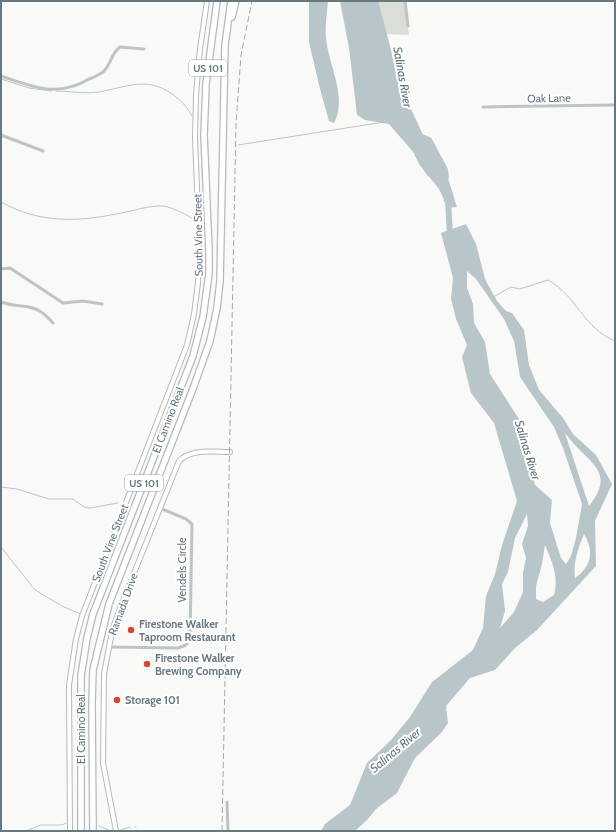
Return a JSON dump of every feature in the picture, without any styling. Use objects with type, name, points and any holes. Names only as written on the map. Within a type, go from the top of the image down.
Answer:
[{"type":"highway","name":"El Camino Real","points":[[81,831],[81,676],[87,638],[94,612],[193,356],[203,317],[209,274],[204,135],[206,84],[217,1]]},
{"type":"highway","name":"El Camino Real","points":[[93,831],[93,670],[101,635],[109,604],[210,341],[217,308],[220,281],[225,45],[231,1]]},
{"type":"highway","points":[[225,45],[236,1]]},
{"type":"street","name":"South Vine Street","points":[[70,831],[69,685],[76,639],[82,616],[187,345],[194,314],[198,283],[199,223],[195,127],[198,69],[207,1]]},
{"type":"street","points":[[405,1],[408,26]]},
{"type":"street","points":[[1,76],[41,89],[59,91],[66,90],[80,85],[102,73],[107,68],[118,48],[125,46],[144,49]]},
{"type":"street","name":"Oak Lane","points":[[484,107],[615,105]]},
{"type":"street","points":[[1,135],[43,151]]},
{"type":"street","points":[[1,269],[10,268],[63,303],[83,301],[102,304]]},
{"type":"street","points":[[1,302],[32,306],[40,309],[53,322]]},
{"type":"street","name":"Ramada Drive","points":[[116,830],[103,763],[104,674],[108,647],[120,608],[175,467],[185,456],[194,452],[230,452]]},
{"type":"street","name":"Vendels Circle","points":[[108,647],[178,648],[183,646],[188,641],[191,606],[192,524],[186,519],[160,508]]},
{"type":"street","points":[[228,802],[228,831]]},
{"type":"shaded area","points":[[375,1],[405,1],[409,35],[384,34]]},
{"type":"water","points":[[309,1],[328,1],[326,24],[327,48],[336,80],[339,103],[338,113],[334,123],[329,121],[309,42]]},
{"type":"water","points":[[340,1],[375,1],[391,66],[424,137],[435,149],[445,169],[457,207],[448,208],[439,189],[419,164],[414,153],[389,124],[365,120],[357,115],[349,48]]},
{"type":"water","points":[[466,224],[476,244],[485,279],[497,301],[506,311],[512,313],[524,330],[529,365],[539,390],[563,418],[573,434],[596,455],[612,484],[595,521],[596,566],[537,630],[515,648],[495,670],[470,678],[446,706],[448,723],[442,732],[415,758],[397,793],[376,809],[355,831],[321,831],[325,824],[350,805],[367,763],[391,740],[410,717],[432,682],[473,650],[483,628],[486,596],[495,574],[502,545],[517,501],[494,423],[471,393],[462,357],[467,345],[456,319],[451,299],[453,278],[441,233]],"holes":[[[467,271],[476,279],[504,319],[514,341],[520,377],[554,427],[563,448],[582,504],[576,538],[571,556],[566,564],[561,558],[550,523],[552,500],[535,485],[519,419],[490,374],[485,342],[474,323],[473,304],[467,288]],[[565,433],[598,471],[600,486],[589,506]],[[527,514],[528,526],[522,544],[526,558],[523,573],[523,592],[514,612],[500,628],[505,611],[502,584],[508,572],[515,538]],[[584,534],[589,546],[590,558],[585,568],[575,578],[575,561]],[[545,545],[555,575],[556,582],[554,595],[543,602],[536,599],[536,586],[542,564]]]},
{"type":"waterway","name":"Salinas River","points":[[375,1],[393,74]]},
{"type":"waterway","points":[[1,79],[29,88],[51,91]]},
{"type":"waterway","points":[[56,91],[94,93],[136,84],[154,85],[175,96],[184,104],[192,116]]},
{"type":"waterway","points":[[238,145],[384,122]]},
{"type":"waterway","name":"Salinas River","points":[[417,135],[429,140],[445,170],[446,177]]},
{"type":"waterway","points":[[415,155],[428,176]]},
{"type":"waterway","name":"Salinas River","points":[[444,200],[448,208]]},
{"type":"waterway","name":"Salinas River","points":[[448,200],[450,237]]},
{"type":"waterway","points":[[1,202],[16,209],[45,218],[90,218],[147,207],[163,206],[176,210],[197,221]]},
{"type":"waterway","points":[[200,222],[203,225]]},
{"type":"waterway","points":[[495,296],[511,287],[520,289],[548,280],[566,294],[595,328],[615,341]]},
{"type":"waterway","points":[[1,487],[17,489],[49,499],[73,499],[84,507],[90,508],[118,503]]},
{"type":"waterway","points":[[1,547],[35,590],[62,606],[80,614]]},
{"type":"waterway","points":[[26,831],[41,825],[62,825],[66,823]]},
{"type":"waterway","points":[[99,826],[111,831]]},
{"type":"waterway","points":[[117,831],[130,827]]},
{"type":"railway","points":[[222,831],[236,124],[241,55],[252,1]]},
{"type":"place","name":"Firestone Walker Taproom Restaurant","points":[[131,630]]},
{"type":"place","name":"Firestone Walker Brewing Company","points":[[147,664]]},
{"type":"place","name":"Storage 101","points":[[117,700]]}]
